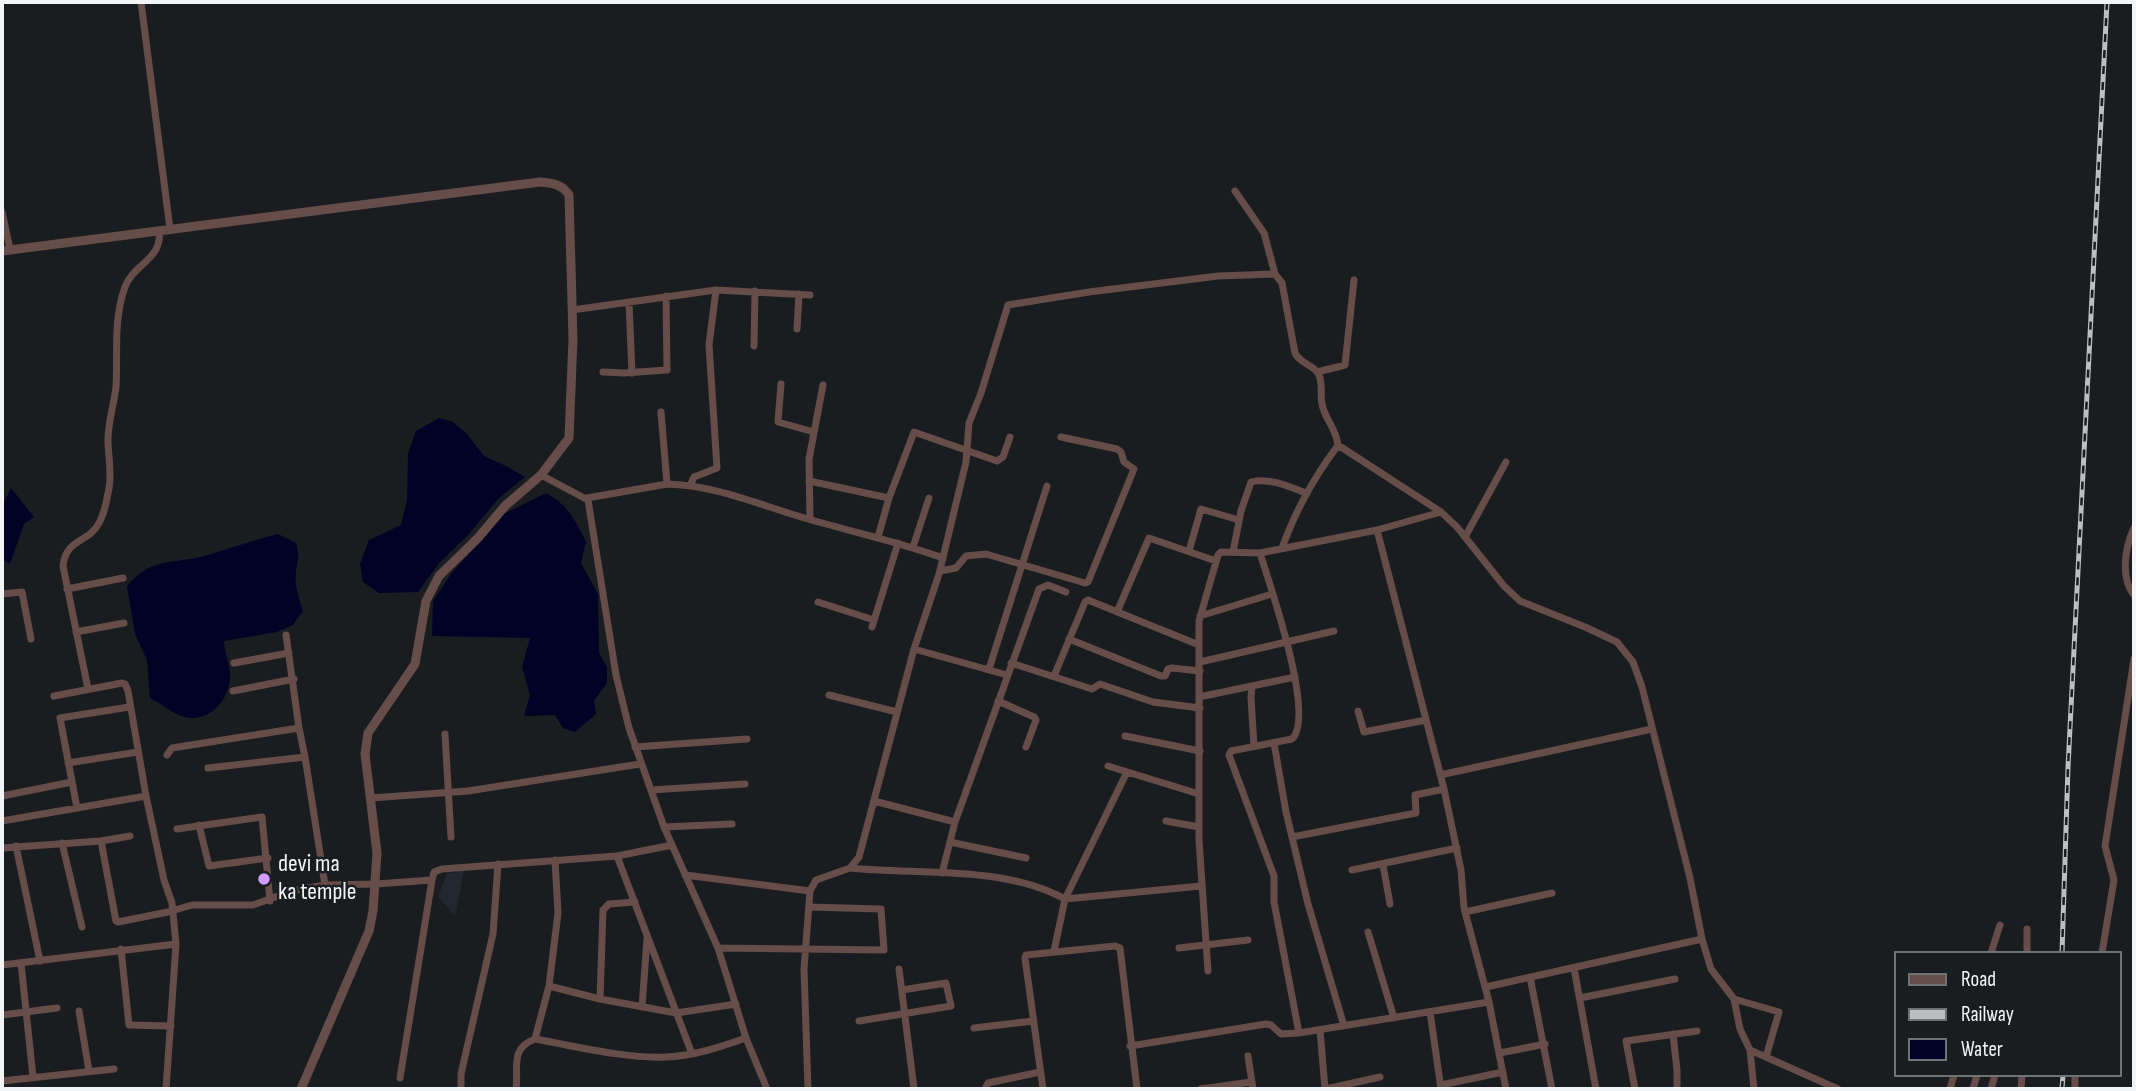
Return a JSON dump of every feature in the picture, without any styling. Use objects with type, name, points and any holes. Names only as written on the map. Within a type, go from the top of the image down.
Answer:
[{"type":"street","points":[[141,2],[170,229]]},
{"type":"street","points":[[2,212],[6,250],[540,181],[555,183],[565,188],[569,195],[572,310],[570,434],[564,447],[539,477],[505,506],[478,538],[439,576],[426,601],[415,664],[368,733],[365,754],[377,853],[376,884],[369,931],[301,1089]]},
{"type":"street","points":[[1235,191],[1264,233],[1275,274],[1282,283],[1294,353],[1320,377],[1322,405],[1336,433],[1338,446],[1306,493],[1282,548]]},
{"type":"street","points":[[88,689],[63,566],[66,552],[99,524],[110,485],[108,436],[116,385],[116,337],[120,300],[126,282],[156,252],[159,231]]},
{"type":"street","points":[[850,868],[859,857],[914,649],[940,571],[966,462],[969,423],[1009,304],[1218,275],[1275,274]]},
{"type":"street","points":[[1317,372],[1345,365],[1354,280]]},
{"type":"street","points":[[572,310],[716,290],[810,295]]},
{"type":"street","points":[[690,486],[694,477],[717,468],[709,345],[716,290]]},
{"type":"street","points":[[754,346],[755,291]]},
{"type":"street","points":[[797,329],[799,294]]},
{"type":"street","points":[[603,372],[632,373],[667,369],[666,296]]},
{"type":"street","points":[[629,302],[632,373]]},
{"type":"street","points":[[782,384],[778,422],[814,432]]},
{"type":"street","points":[[810,519],[809,459],[823,385]]},
{"type":"street","points":[[661,412],[667,484]]},
{"type":"street","points":[[878,537],[889,498],[914,432],[994,460],[1001,460],[1010,437]]},
{"type":"street","points":[[940,571],[956,568],[966,555],[977,553],[1088,582],[1134,469],[1124,462],[1117,449],[1061,437]]},
{"type":"street","points":[[1338,446],[1441,512],[1520,601],[1585,627],[1616,642],[1626,651],[1642,687],[1690,878],[1702,939],[1712,968],[1734,999],[1740,1029],[1749,1050],[1754,1089]]},
{"type":"street","points":[[1465,537],[1506,462]]},
{"type":"street","points":[[539,477],[587,498],[667,484],[690,486],[878,537],[943,558]]},
{"type":"street","points":[[1233,552],[1245,493],[1251,482],[1261,480],[1306,493]]},
{"type":"street","points":[[809,481],[889,498]]},
{"type":"street","points":[[989,669],[1047,486]]},
{"type":"street","points":[[587,498],[616,675],[640,764],[664,827],[718,948],[746,1038],[767,1089]]},
{"type":"street","points":[[912,547],[929,498]]},
{"type":"street","points":[[1189,551],[1201,509],[1239,520]]},
{"type":"street","points":[[1208,971],[1199,827],[1199,645],[1200,616],[1219,552],[1260,553],[1377,530],[1441,512]]},
{"type":"street","points":[[2134,528],[2126,566],[2126,580],[2134,595]]},
{"type":"street","points":[[1377,530],[1444,789],[1457,848],[1465,912],[1486,987],[1506,1089]]},
{"type":"street","points":[[1117,612],[1148,539],[1216,561]]},
{"type":"street","points":[[818,602],[873,624],[898,544]]},
{"type":"street","points":[[1260,553],[1295,677],[1300,704],[1300,727],[1292,739],[1231,751],[1229,755],[1274,876],[1274,902],[1299,1033]]},
{"type":"street","points":[[68,589],[124,578]]},
{"type":"street","points":[[942,873],[954,822],[1041,587],[1048,585],[1066,592]]},
{"type":"street","points":[[2,594],[22,592],[31,639]]},
{"type":"street","points":[[1200,616],[1272,594]]},
{"type":"street","points":[[1054,676],[1086,600],[1199,645]]},
{"type":"street","points":[[76,632],[124,623]]},
{"type":"street","points":[[1200,662],[1334,631]]},
{"type":"street","points":[[286,635],[325,885]]},
{"type":"street","points":[[1069,639],[1161,676],[1165,676],[1168,669],[1172,668],[1200,671]]},
{"type":"street","points":[[914,649],[1007,675]]},
{"type":"street","points":[[234,663],[289,653]]},
{"type":"street","points":[[2102,951],[2114,880],[2105,846],[2131,695],[2134,659]]},
{"type":"street","points":[[1011,663],[1092,688],[1100,684],[1153,702],[1200,708]]},
{"type":"street","points":[[1199,697],[1295,677]]},
{"type":"street","points":[[233,691],[294,679]]},
{"type":"street","points":[[54,696],[124,683],[128,691],[146,796],[173,911],[176,944],[166,1089]]},
{"type":"street","points":[[1252,686],[1254,746]]},
{"type":"street","points":[[829,695],[897,712]]},
{"type":"street","points":[[998,701],[1036,720],[1026,747]]},
{"type":"street","points":[[77,808],[60,718],[130,707]]},
{"type":"street","points":[[1358,711],[1364,732],[1426,720]]},
{"type":"street","points":[[167,755],[172,748],[299,728]]},
{"type":"street","points":[[1440,775],[1653,729]]},
{"type":"street","points":[[445,734],[451,837]]},
{"type":"street","points":[[1125,736],[1200,751]]},
{"type":"street","points":[[635,747],[747,738]]},
{"type":"street","points":[[1274,743],[1308,904],[1344,1026]]},
{"type":"street","points":[[68,763],[138,752]]},
{"type":"street","points":[[208,768],[305,757]]},
{"type":"street","points":[[371,798],[448,793],[640,764]]},
{"type":"street","points":[[1108,766],[1199,793]]},
{"type":"street","points":[[1054,951],[1065,899],[1127,772]]},
{"type":"street","points":[[2,796],[72,782]]},
{"type":"street","points":[[651,790],[746,784]]},
{"type":"street","points":[[1292,837],[1416,813],[1415,794],[1444,789]]},
{"type":"street","points":[[2,821],[146,796]]},
{"type":"street","points":[[874,801],[954,822]]},
{"type":"street","points":[[177,828],[262,817],[270,901]]},
{"type":"street","points":[[1166,821],[1199,827]]},
{"type":"street","points":[[664,827],[732,824]]},
{"type":"street","points":[[198,825],[209,866],[268,858]]},
{"type":"street","points":[[2,848],[101,841],[130,836]]},
{"type":"street","points":[[101,841],[116,921],[192,905],[244,905],[270,901],[292,891],[325,885],[432,880]]},
{"type":"street","points":[[950,842],[1026,858]]},
{"type":"street","points":[[62,844],[82,927]]},
{"type":"street","points":[[400,1078],[434,872],[498,864],[617,856],[672,845]]},
{"type":"street","points":[[16,846],[40,961]]},
{"type":"street","points":[[1352,870],[1457,848]]},
{"type":"street","points":[[617,856],[692,1054]]},
{"type":"street","points":[[535,1039],[549,986],[558,913],[555,860]]},
{"type":"street","points":[[461,1089],[461,1074],[493,934],[498,864]]},
{"type":"street","points":[[1383,865],[1391,904]]},
{"type":"street","points":[[808,1089],[804,949],[810,891],[821,876],[850,868],[942,873],[1010,880],[1052,892],[1065,899],[1201,886]]},
{"type":"street","points":[[685,875],[810,891]]},
{"type":"street","points":[[1465,912],[1552,893]]},
{"type":"street","points":[[600,999],[603,910],[609,904],[635,902]]},
{"type":"street","points":[[718,948],[881,952],[885,949],[881,909],[808,907]]},
{"type":"street","points":[[1992,951],[2000,925]]},
{"type":"street","points":[[2027,929],[2027,951]]},
{"type":"street","points":[[1368,932],[1394,1017]]},
{"type":"street","points":[[642,1007],[648,935]]},
{"type":"street","points":[[1486,987],[1702,939]]},
{"type":"street","points":[[1180,948],[1248,940]]},
{"type":"street","points":[[2,965],[176,944]]},
{"type":"street","points":[[1043,1089],[1025,958],[1029,954],[1118,946],[1138,1089]]},
{"type":"street","points":[[121,949],[129,1025],[172,1026]]},
{"type":"street","points":[[21,963],[33,1077]]},
{"type":"street","points":[[1574,968],[1596,1089]]},
{"type":"street","points":[[899,969],[914,1089]]},
{"type":"street","points":[[1530,978],[1552,1089]]},
{"type":"street","points":[[1580,998],[1675,979]]},
{"type":"street","points":[[859,1021],[948,1007],[951,1004],[946,983],[902,990]]},
{"type":"street","points":[[549,986],[600,999],[676,1013],[736,1004]]},
{"type":"street","points":[[1734,999],[1779,1012],[1766,1057]]},
{"type":"street","points":[[1130,1045],[1266,1024],[1281,1034],[1299,1033],[1489,1002]]},
{"type":"street","points":[[2,1015],[57,1007]]},
{"type":"street","points":[[79,1011],[89,1071]]},
{"type":"street","points":[[1430,1012],[1441,1087],[1503,1072]]},
{"type":"street","points":[[974,1028],[1033,1021]]},
{"type":"street","points":[[1320,1030],[1326,1089],[1380,1077]]},
{"type":"street","points":[[1634,1089],[1626,1041],[1697,1031]]},
{"type":"street","points":[[1673,1034],[1677,1089]]},
{"type":"street","points":[[516,1089],[517,1057],[526,1042],[535,1039],[664,1058],[708,1051],[746,1038]]},
{"type":"street","points":[[1500,1054],[1545,1044]]},
{"type":"street","points":[[1749,1050],[1838,1089]]},
{"type":"street","points":[[1200,1089],[1252,1086],[1248,1056]]},
{"type":"street","points":[[2,1082],[114,1069]]},
{"type":"street","points":[[985,1089],[988,1083],[1040,1072]]},
{"type":"street","points":[[18,1079],[19,1089]]},
{"type":"shaded area","points":[[464,871],[455,916],[438,897],[447,873]]},
{"type":"water","points":[[439,418],[453,422],[467,434],[484,456],[525,477],[498,499],[468,535],[440,562],[418,592],[379,593],[363,582],[360,564],[369,540],[401,525],[407,500],[408,454],[416,431]]},
{"type":"water","points":[[11,488],[34,517],[24,524],[10,564],[2,559],[2,506]]},
{"type":"water","points":[[546,493],[560,502],[570,514],[586,542],[581,563],[598,594],[599,653],[607,667],[607,683],[594,701],[596,714],[575,732],[563,728],[555,715],[524,716],[530,695],[522,667],[530,638],[432,636],[433,601],[451,574],[504,514]]},
{"type":"water","points":[[278,534],[296,543],[298,551],[296,581],[303,611],[293,625],[277,632],[224,641],[230,670],[229,683],[223,700],[210,713],[193,718],[184,717],[150,698],[147,660],[135,634],[127,586],[146,569],[156,565],[208,555]]},
{"type":"railway","points":[[2062,951],[2068,767],[2107,2]]},
{"type":"railway","points":[[2062,1089],[2063,1077]]},
{"type":"place","name":"devi ma ka temple","points":[[264,879]]}]
